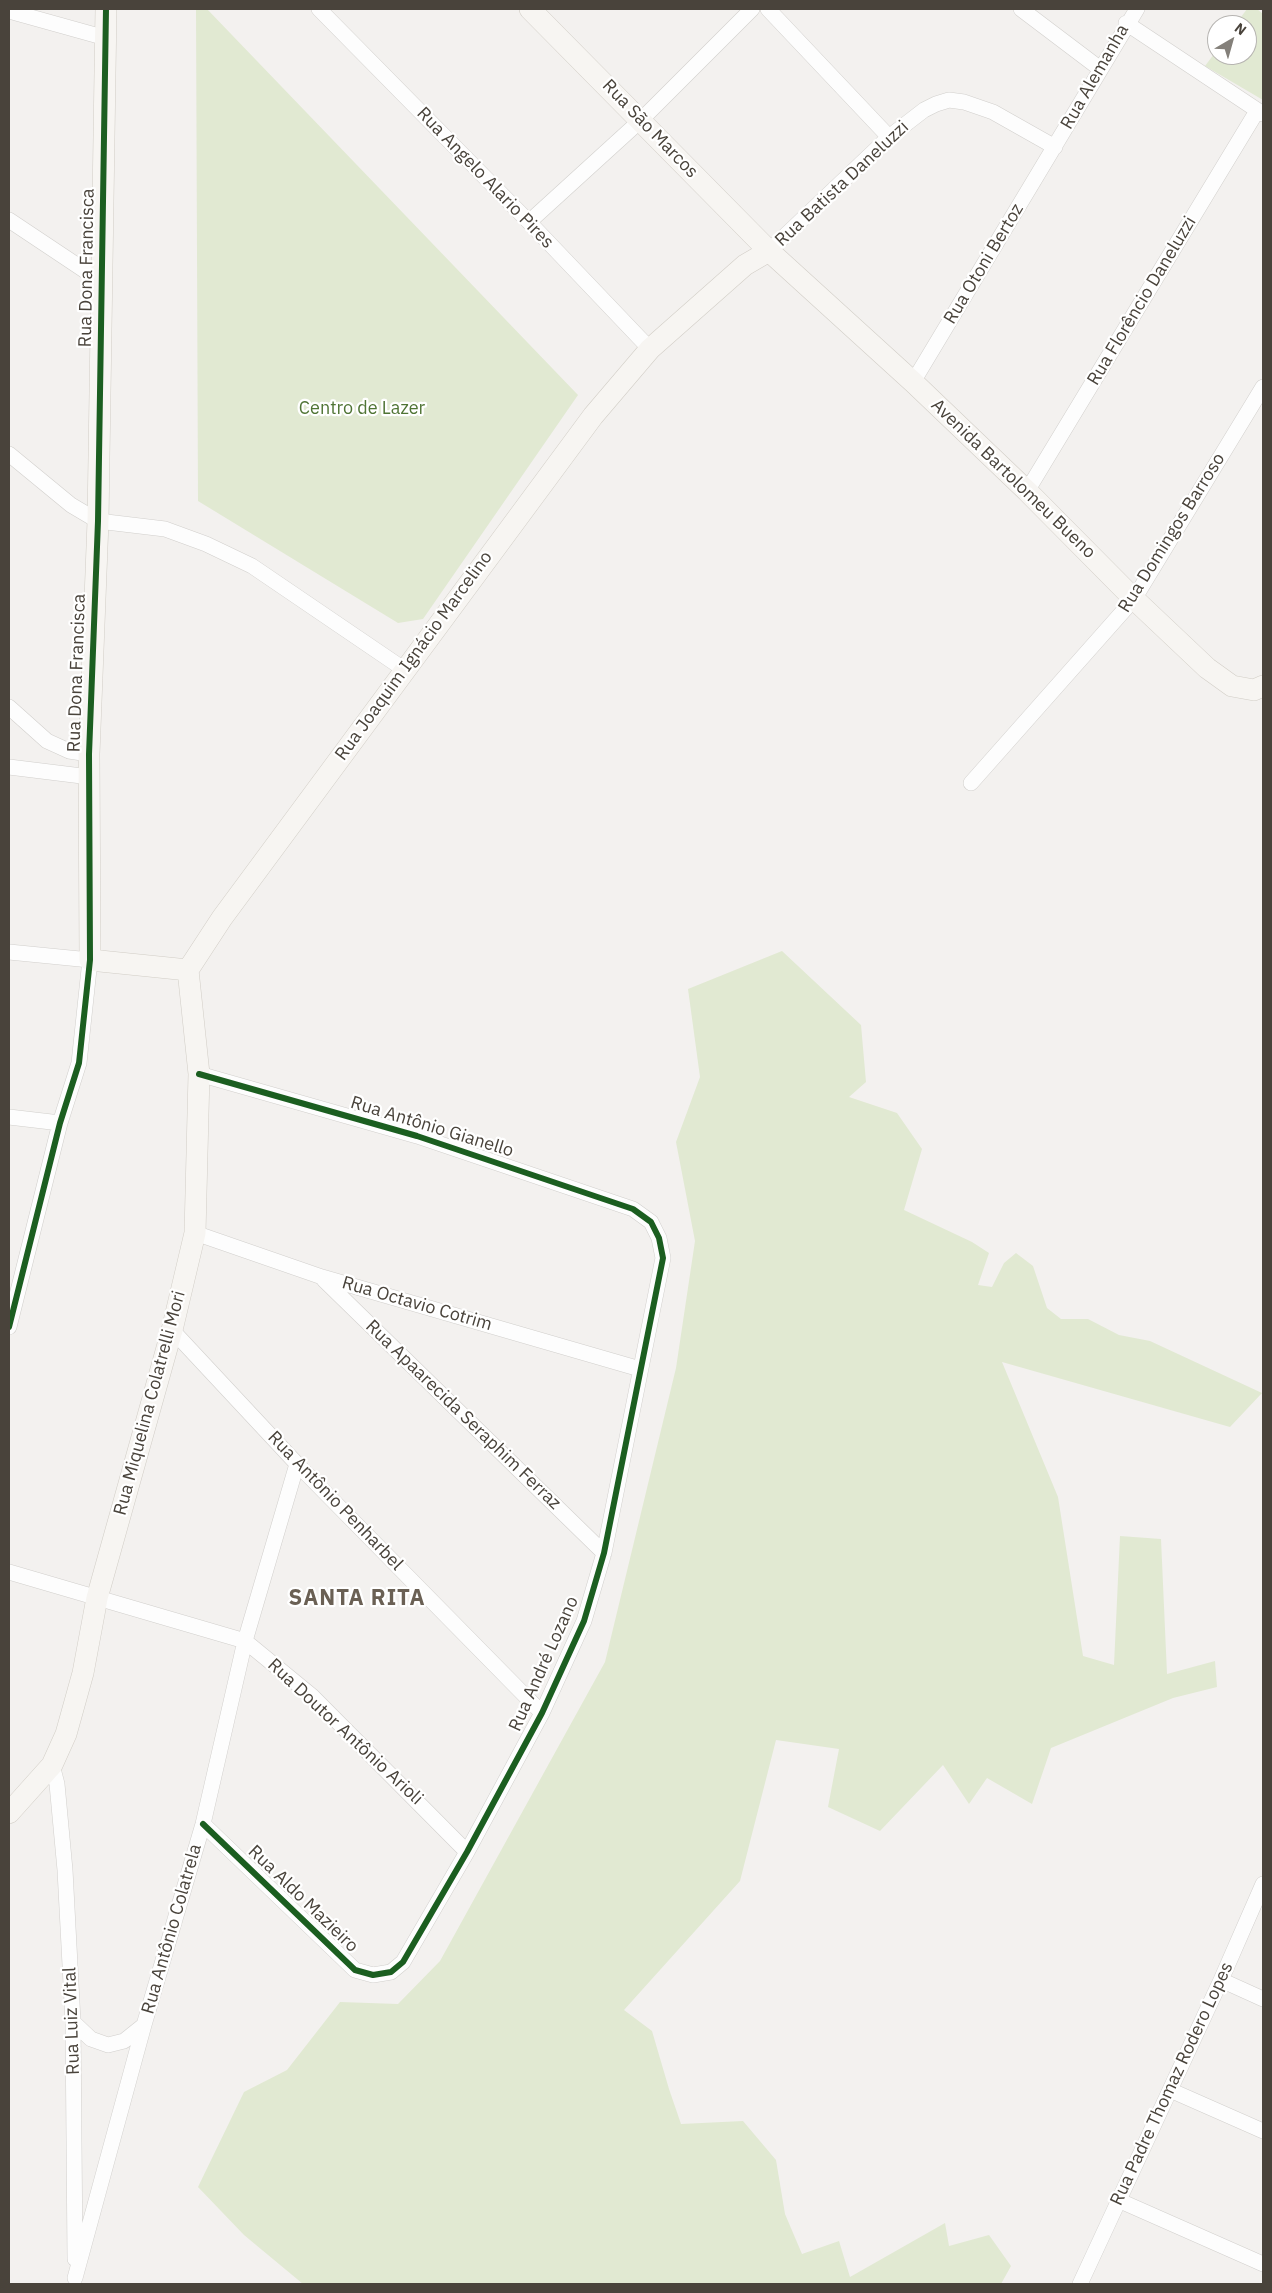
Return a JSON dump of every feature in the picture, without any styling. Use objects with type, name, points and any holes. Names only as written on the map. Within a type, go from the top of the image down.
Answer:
[{"type":"street","name":"Rua Dona Francisca","points":[[9,1328],[60,1124],[80,1063],[90,960],[89,754],[98,521],[106,9]]},
{"type":"street","name":"Rua Angelo Alario Pires","points":[[319,9],[529,222],[650,349]]},
{"type":"street","name":"Rua São Marcos","points":[[530,9],[768,251]]},
{"type":"street","points":[[529,222],[641,120],[752,9]]},
{"type":"street","points":[[768,9],[889,137]]},
{"type":"street","points":[[1021,9],[1099,68]]},
{"type":"street","name":"Rua Alemanha","points":[[1055,147],[1099,68],[1136,9]]},
{"type":"street","points":[[9,11],[106,38]]},
{"type":"street","points":[[1126,23],[1260,112]]},
{"type":"street","name":"Rua Batista Daneluzzi","points":[[650,349],[745,265],[768,251],[889,137],[924,110],[949,100],[964,102],[992,112],[1055,147]]},
{"type":"street","name":"Rua Florêncio Daneluzzi","points":[[1027,491],[1260,112]]},
{"type":"street","name":"Rua Otoni Bertoz","points":[[912,382],[1055,147]]},
{"type":"street","points":[[9,220],[102,282]]},
{"type":"street","name":"Avenida Bartolomeu Bueno","points":[[768,251],[912,382],[1027,491],[1134,599],[1207,668],[1232,686],[1254,690],[1263,686]]},
{"type":"street","name":"Rua Joaquim Ignácio Marcelino","points":[[188,970],[222,918],[546,477],[592,416],[650,349]]},
{"type":"street","name":"Rua Domingos Barroso","points":[[971,783],[1134,599],[1263,387]]},
{"type":"street","points":[[9,454],[71,505],[98,521],[165,529],[206,544],[252,566],[405,670]]},
{"type":"street","points":[[9,707],[47,741],[68,751],[89,754]]},
{"type":"street","points":[[9,767],[90,777]]},
{"type":"street","points":[[9,952],[188,970]]},
{"type":"street","name":"Rua Miquelina Colatrelli Mori","points":[[9,1813],[52,1765],[66,1734],[83,1673],[96,1598],[172,1330],[195,1233],[199,1074],[188,970]]},
{"type":"street","name":"Rua Antônio Gianello","points":[[199,1074],[418,1136],[634,1209],[651,1222]]},
{"type":"street","points":[[9,1117],[60,1124]]},
{"type":"street","name":"Rua André Lozano","points":[[391,1972],[403,1962],[467,1852],[542,1713],[584,1621],[604,1553],[625,1457],[640,1369],[663,1258],[659,1238],[651,1222]]},
{"type":"street","name":"Rua Octavio Cotrim","points":[[195,1233],[322,1277],[640,1369]]},
{"type":"street","name":"Rua Apaarecida Seraphim Ferraz","points":[[322,1277],[604,1553]]},
{"type":"street","name":"Rua Antônio Penharbel","points":[[172,1330],[297,1464],[542,1713]]},
{"type":"street","name":"Rua Antônio Colatrela","points":[[71,2281],[203,1824],[245,1641],[297,1464]]},
{"type":"street","name":"Rua Doutor Antônio Arioli","points":[[9,1572],[245,1641],[312,1696],[467,1852]]},
{"type":"street","name":"Rua Luiz Vital","points":[[52,1765],[57,1784],[65,1870],[73,2022],[71,2281]]},
{"type":"street","name":"Rua Aldo Mazieiro","points":[[203,1824],[355,1970],[373,1975],[391,1972]]},
{"type":"street","name":"Rua Padre Thomaz Rodero Lopes","points":[[1080,2284],[1221,1980],[1263,1884]]},
{"type":"street","points":[[1221,1980],[1263,1999]]},
{"type":"street","points":[[73,2022],[91,2039],[108,2046],[124,2041],[144,2025]]},
{"type":"street","points":[[1170,2090],[1263,2131]]},
{"type":"street","points":[[1118,2200],[1263,2264]]},
{"type":"green space","name":"Centro de Lazer","points":[[196,9],[207,9],[578,395],[423,619],[398,623],[198,501]]},
{"type":"green space","points":[[1247,9],[1257,9],[1263,14],[1263,100],[1205,66],[1207,63],[1207,65],[1257,65],[1257,15],[1242,15]]},
{"type":"green space","points":[[782,951],[861,1025],[866,1082],[849,1097],[897,1113],[922,1149],[904,1210],[972,1242],[989,1253],[978,1285],[992,1287],[1004,1263],[1016,1253],[1033,1266],[1047,1308],[1061,1319],[1088,1319],[1119,1335],[1150,1341],[1262,1393],[1230,1427],[1002,1362],[1058,1497],[1083,1656],[1114,1665],[1120,1536],[1161,1539],[1167,1674],[1215,1661],[1217,1687],[1173,1698],[1051,1748],[1032,1804],[987,1778],[969,1804],[943,1765],[880,1831],[828,1807],[839,1749],[776,1740],[740,1881],[624,2010],[652,2031],[681,2124],[743,2121],[776,2160],[785,2214],[802,2254],[839,2241],[850,2277],[945,2223],[949,2246],[989,2235],[1011,2266],[1001,2284],[303,2284],[244,2235],[198,2187],[244,2092],[287,2070],[340,2002],[398,2004],[440,1961],[605,1662],[676,1368],[695,1241],[676,1142],[700,1077],[688,989]]},
{"type":"cycle path","points":[[9,1327],[60,1123],[79,1063],[90,960],[89,754],[98,521],[106,9]]},
{"type":"cycle path","points":[[199,1074],[417,1136],[633,1209],[651,1222],[659,1238],[663,1258],[604,1553],[584,1621],[542,1713],[467,1852],[403,1962],[391,1972],[373,1975],[355,1970],[203,1824]]},
{"type":"district","name":"SANTA RITA","points":[[357,1599]]}]
